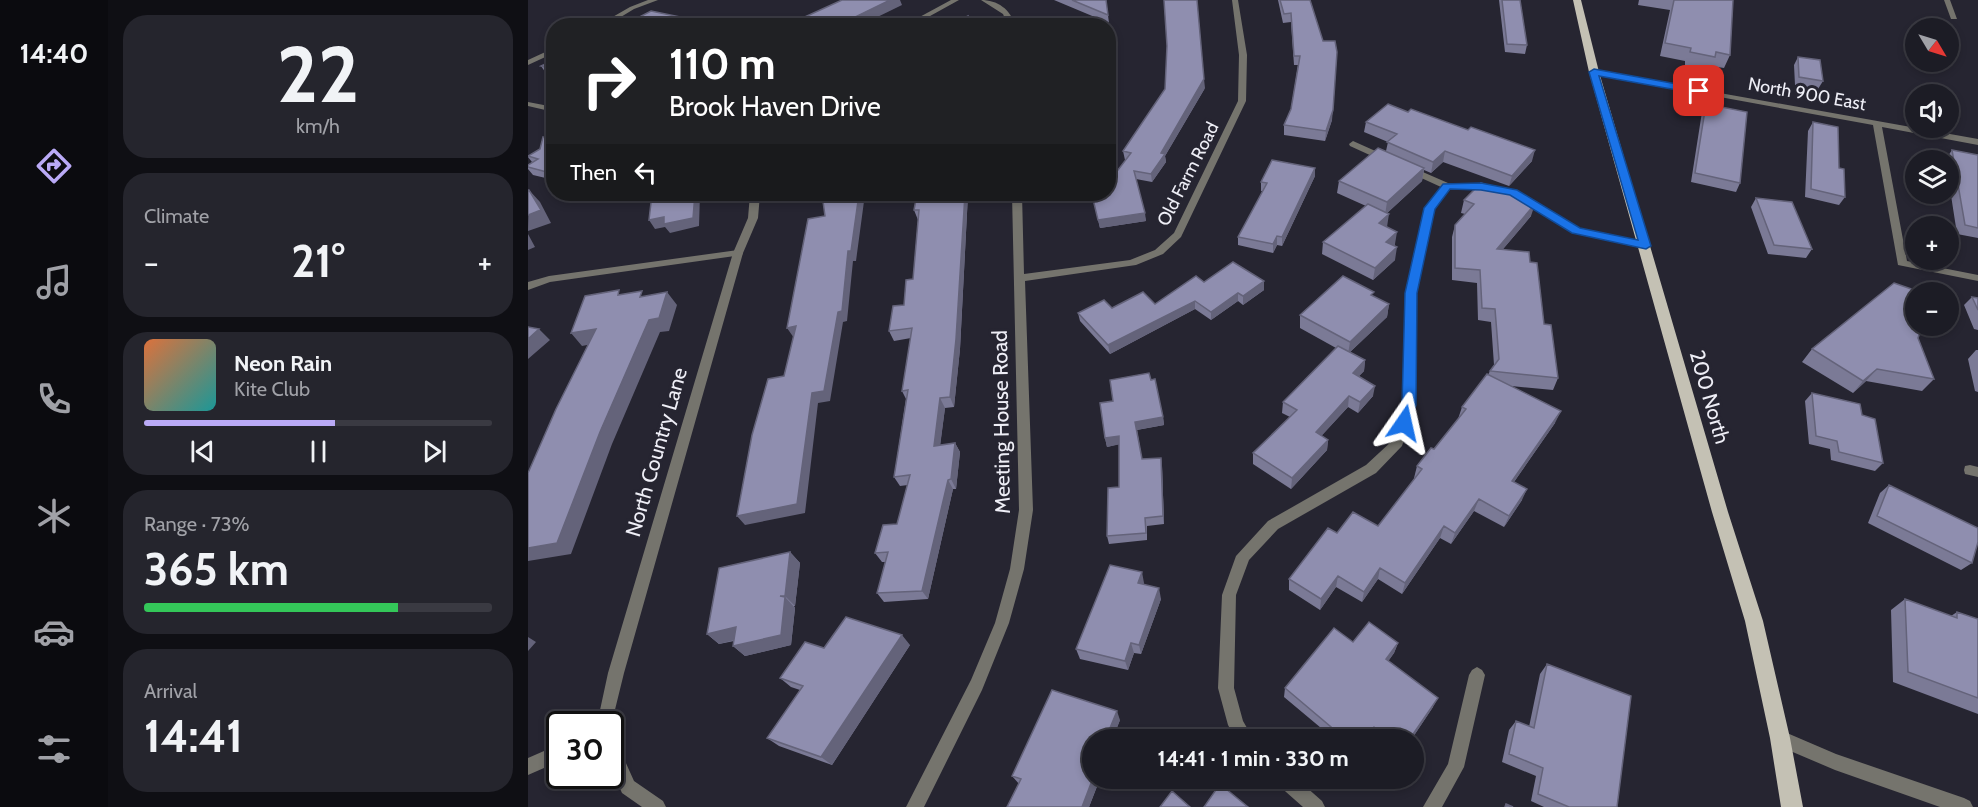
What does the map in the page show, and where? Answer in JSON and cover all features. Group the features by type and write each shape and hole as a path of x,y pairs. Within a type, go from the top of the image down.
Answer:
{"main road":[{"name":"200 North","path":"1577,0 1594,72 1646,246 1720,512 1754,621 1780,738 1792,807"}],"street":[{"path":"614,18 632,8 655,0"},
{"path":"921,18 956,0"},
{"path":"984,0 1000,7 1010,18"},
{"name":"Old Farm Road","path":"1019,278 1132,263 1159,252 1178,235 1242,101 1243,55 1235,0"},
{"path":"1947,0 1954,17"},
{"path":"528,63 546,54"},
{"name":"North 900 East","path":"1594,72 1978,142"},
{"path":"528,104 546,108"},
{"path":"1877,123 1902,263 1978,278"},
{"path":"1353,144 1447,186 1481,186 1514,193 1576,230 1646,246"},
{"path":"1239,729 1226,687 1228,595 1243,556 1273,525 1371,469 1398,442 1409,405 1411,293 1430,208 1447,186"},
{"name":"North Country Lane","path":"608,711 615,673 738,253 753,218 754,201"},
{"name":"Meeting House Road","path":"915,807 977,685 1002,623 1017,569 1026,510 1017,201"},
{"path":"528,286 549,279 738,253"},
{"path":"1432,807 1456,767 1477,675"},
{"path":"1780,738 1834,762 1964,807"},
{"path":"528,767 546,759"},
{"path":"624,778 628,787 657,807"},
{"path":"1295,789 1316,807"}],"building":[{"path":"842,0 890,0 853,18 803,18"},
{"path":"1072,0 1106,0 1108,15"},
{"path":"1164,0 1197,0 1204,79 1161,153 1165,154 1151,174 1134,171 1145,213 1098,220 1093,201 1116,201 1116,173 1131,153 1123,151 1165,89 1167,46"},
{"path":"1280,0 1310,0 1323,41 1335,41 1337,52 1333,110 1326,131 1284,125 1291,109 1300,56 1294,56 1291,13 1284,14"},
{"path":"1502,0 1520,0 1527,45 1507,44"},
{"path":"1674,0 1733,0 1730,55 1716,52 1715,57 1690,52 1691,48 1665,43"},
{"path":"651,11 685,18 637,18"},
{"path":"1798,57 1820,60 1823,81 1799,77"},
{"path":"1388,104 1408,112 1411,109 1468,130 1471,127 1535,150 1512,176 1445,151 1433,162 1387,142 1397,134 1366,122"},
{"path":"1706,104 1747,112 1740,183 1695,173"},
{"path":"1813,122 1838,127 1839,168 1844,169 1845,197 1811,189"},
{"path":"543,137 546,138 546,172 528,167 538,159 528,156 540,149"},
{"path":"1378,148 1424,168 1387,202 1339,181"},
{"path":"1959,151 1978,155 1978,228 1965,225 1959,190"},
{"path":"1272,160 1315,168 1282,237 1277,236 1273,244 1238,237 1267,183 1261,182"},
{"path":"1481,183 1535,204 1497,249 1529,252 1530,262 1537,263 1544,324 1551,325 1558,378 1490,371 1499,359 1495,309 1482,308 1480,270 1455,268 1455,225 1474,204 1464,200"},
{"path":"528,190 541,210 528,215"},
{"path":"1756,198 1792,202 1812,249 1774,245"},
{"path":"651,201 694,201 693,218 664,224 664,217 649,220"},
{"path":"823,201 858,201 851,251 848,251 842,311 838,312 824,391 812,393 797,504 737,516 752,435 768,379 784,376 796,326 787,328 808,219 825,216"},
{"path":"916,201 965,201 950,397 940,398 934,446 955,443 951,479 948,480 922,591 877,593 888,552 875,553 883,525 897,524 910,475 894,477 908,390 902,391 912,328 889,331 893,306 904,305 906,280 913,279 919,210 914,210"},
{"path":"1368,204 1389,214 1379,223 1397,232 1386,242 1397,247 1375,268 1323,242"},
{"path":"1233,262 1264,281 1243,296 1238,293 1211,312 1195,301 1108,345 1078,313 1104,300 1112,308 1143,292 1155,304 1196,276 1204,282"},
{"path":"1343,276 1374,292 1371,295 1389,304 1350,342 1300,315"},
{"path":"1894,283 1905,287 1905,336 1919,336 1934,379 1877,369 1863,381 1812,349"},
{"path":"619,290 618,295 642,291 640,297 667,292 659,318 649,320 600,432 557,543 528,548 528,473 556,409 596,329 571,333 585,296"},
{"path":"1972,297 1978,298 1978,310"},
{"path":"528,327 539,329 528,339"},
{"path":"1338,346 1365,360 1353,373 1375,386 1360,402 1349,396 1316,432 1328,440 1292,478 1253,453 1297,410 1283,402"},
{"path":"1149,373 1151,380 1155,379 1163,417 1135,422 1142,459 1161,458 1163,516 1145,518 1146,533 1107,536 1108,488 1119,487 1119,436 1105,438 1100,403 1113,401 1110,380"},
{"path":"1487,374 1561,411 1512,481 1527,489 1509,516 1479,499 1455,533 1444,526 1405,583 1380,568 1364,592 1338,576 1321,599 1289,579 1328,528 1337,533 1353,512 1378,526 1422,469 1417,466 1431,448 1434,449 1466,409 1462,407"},
{"path":"1812,393 1860,404 1862,415 1875,419 1883,463 1839,452 1837,441 1816,436"},
{"path":"1889,485 1978,528 1978,542 1972,563 1877,516"},
{"path":"790,552 785,596 780,596 785,597 781,635 733,646 736,627 707,634 719,568"},
{"path":"1110,565 1142,572 1138,583 1159,588 1139,645 1131,643 1125,661 1076,649"},
{"path":"1905,599 1957,618 1957,612 1978,619 1978,698 1908,672"},
{"path":"846,617 902,635 821,757 767,738 803,686 780,678 805,642 824,648"},
{"path":"1369,622 1398,643 1386,659 1438,698 1417,729 1376,729 1374,727 1373,729 1330,729 1331,727 1285,688 1334,628 1353,642"},
{"path":"1547,664 1631,696 1617,807 1569,807 1538,794 1543,768 1509,754 1516,721 1534,728"},
{"path":"1052,690 1117,711 1110,729 1082,729 1082,789 1089,789 1082,807 1007,807 1021,779 1012,776"},
{"path":"1217,789 1226,789 1248,807 1204,807"},
{"path":"1172,791 1190,807 1160,807"}],"route":[{"path":"1404,423 1409,405 1411,293 1430,208 1447,186 1481,186 1514,193 1576,230 1646,246 1594,72 1699,91"}]}
